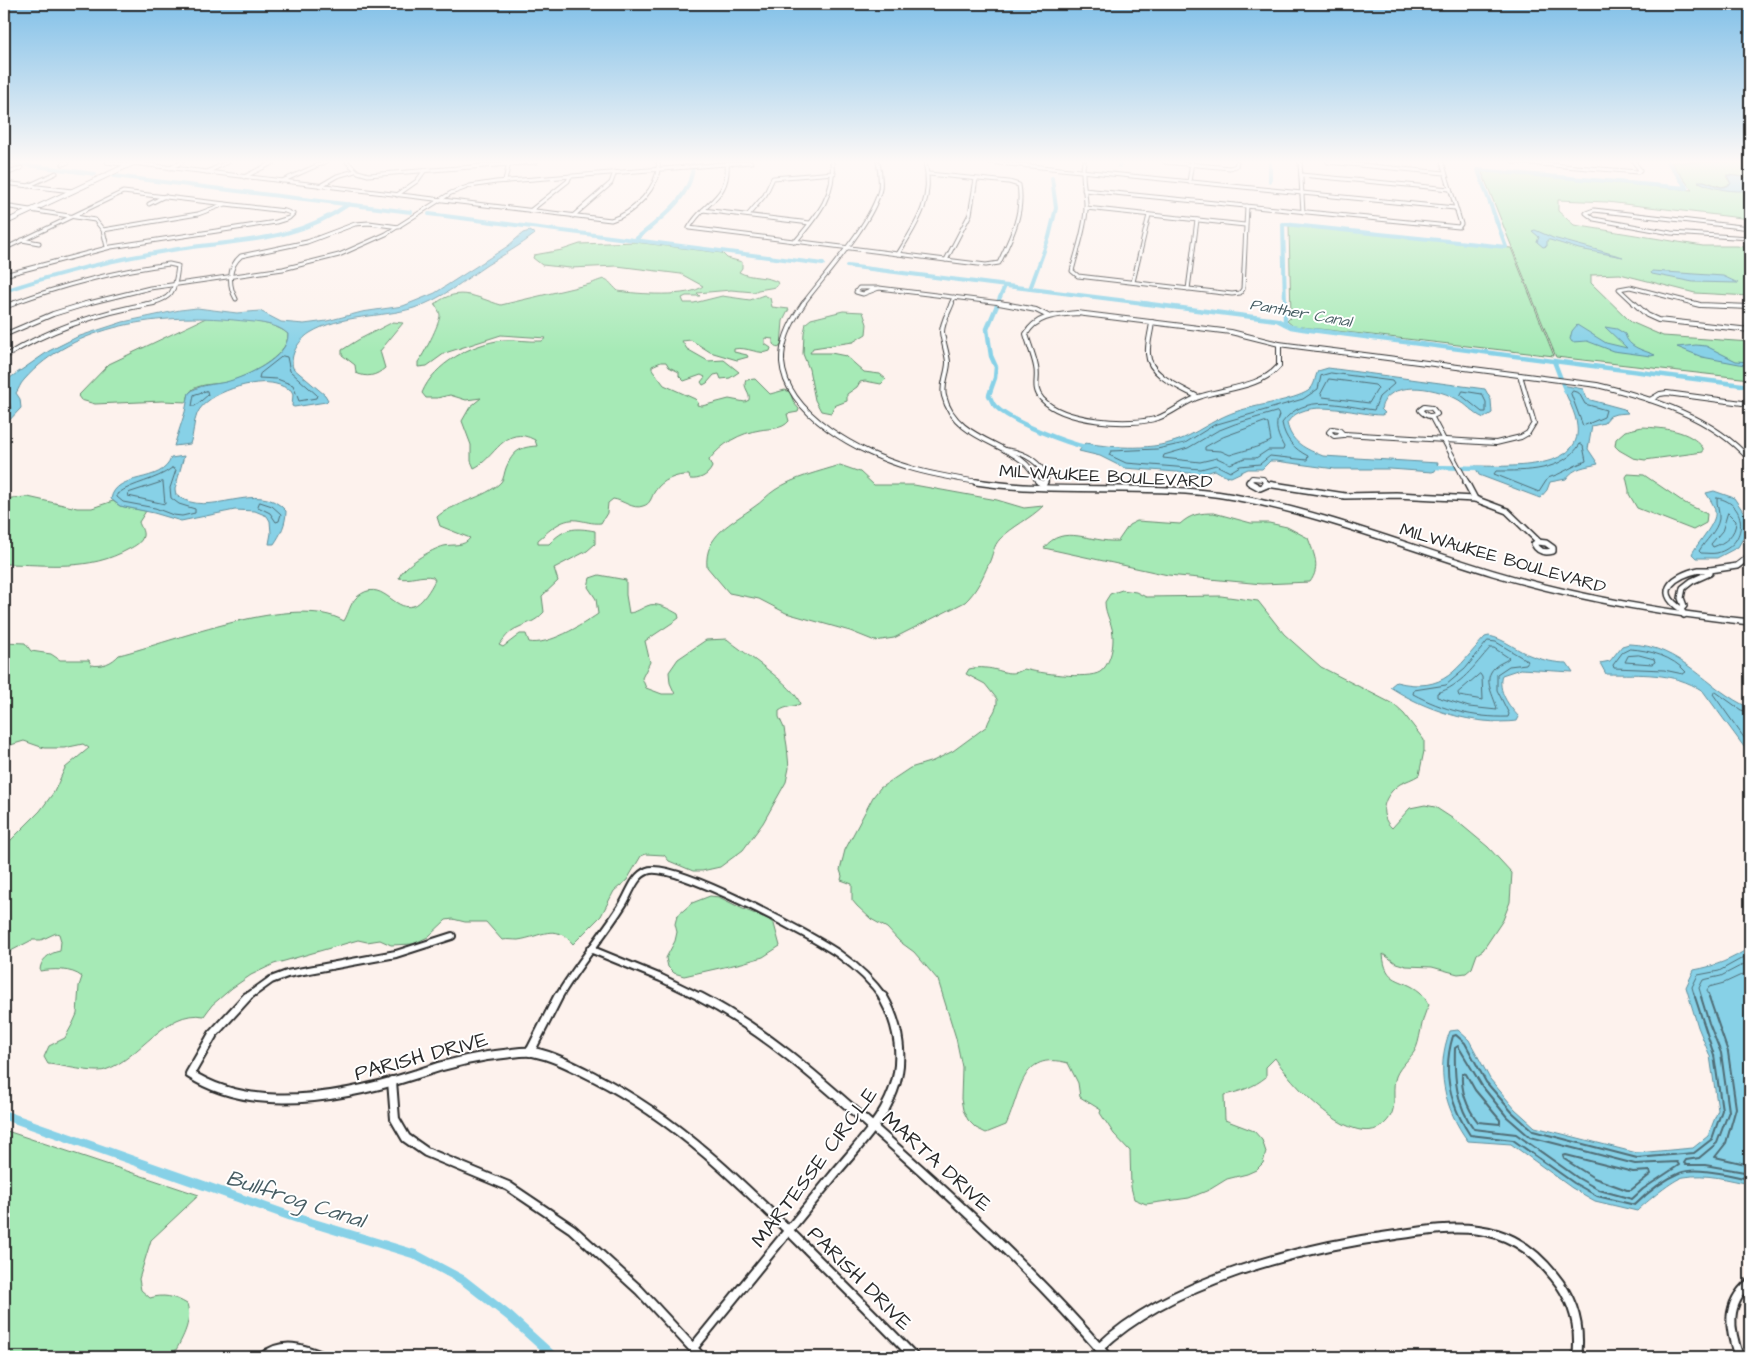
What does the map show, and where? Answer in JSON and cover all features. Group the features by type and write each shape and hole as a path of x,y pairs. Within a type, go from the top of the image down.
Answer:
{"street":[{"path":"4,249 53,226"},
{"path":"99,226 103,230 107,247"},
{"path":"103,230 130,226"},
{"path":"4,275 55,259 107,247 250,226"},
{"path":"236,299 230,288 235,261 246,254 307,242 353,226"},
{"path":"385,226 399,227"},
{"path":"690,226 689,228 795,242 994,265 1000,261 1014,226"},
{"path":"795,242 808,226"},
{"name":"MILWAUKEE BOULEVARD","path":"860,226 788,327 782,344 782,360 785,377 791,390 814,418 839,436 874,455 924,472 991,484 1183,490 1230,496 1286,508 1530,584 1628,607 1750,622"},
{"path":"898,254 914,226"},
{"path":"946,260 965,226"},
{"path":"1084,226 1072,269 1074,274 1232,294 1240,293 1243,289 1245,226"},
{"path":"1133,282 1146,226"},
{"path":"1188,289 1196,226"},
{"path":"1444,226 1460,226"},
{"path":"1630,226 1672,233 1750,238"},
{"path":"1731,226 1750,228"},
{"path":"4,335 42,318 90,302 174,285 283,269 323,260 362,246 399,227"},
{"path":"22,240 40,243"},
{"path":"4,307 72,284 163,264 177,265 171,295 165,299 116,310 73,323 35,339 4,357"},
{"path":"879,288 863,294 856,292 859,288 865,287 879,288 954,297 1029,307 1048,316"},
{"path":"1750,307 1700,305 1630,287 1619,288 1647,315 1658,320 1750,330"},
{"path":"954,297 942,330 948,364 943,383 943,395 947,406 961,424 978,438 1000,450 1021,459 1030,466 1037,481 1043,486 1047,478 1039,463 1030,456 1020,452 1000,450"},
{"path":"1279,344 1279,366 1270,376 1198,397 1164,416 1134,423 1112,423 1088,419 1048,404 1038,395 1035,388 1037,369 1026,334 1031,325 1048,316 1077,313 1238,333 1279,344 1597,385 1650,400 1724,436 1738,446 1750,460"},
{"path":"1152,322 1148,356 1150,363 1156,371 1198,397"},
{"path":"1344,434 1445,441 1505,442 1521,437 1528,433 1534,419 1520,375"},
{"path":"1650,400 1660,394 1667,394 1750,404"},
{"path":"1432,416 1475,499"},
{"path":"1030,466 1039,463"},
{"path":"1267,484 1345,496 1396,495 1475,499 1507,511 1538,541"},
{"path":"1750,489 1750,498"},
{"path":"1684,615 1681,609 1674,606 1667,591 1671,582 1681,574 1696,569 1710,570 1737,566 1750,556"},
{"path":"1681,609 1684,606 1681,592 1691,581 1710,574 1710,570"},
{"path":"1681,574 1691,581"},
{"name":"MARTESSE CIRCLE","path":"530,1052 557,998 622,905 639,876 648,870 658,870 735,898 780,920 826,946 866,976 881,993 893,1018 899,1052 897,1079 886,1107 789,1231 692,1348"},
{"name":"PARISH DRIVE","path":"452,936 409,952 299,972 272,980 247,995 235,1008 197,1059 190,1074 204,1084 236,1093 278,1099 316,1098 341,1095 392,1082 477,1055 530,1052 556,1060 599,1079 650,1110 716,1160 914,1357"},
{"name":"MARTA DRIVE","path":"590,949 671,982 741,1021 792,1058 982,1225 1026,1269 1107,1357"},
{"path":"392,1082 392,1112 396,1125 410,1141 430,1154 495,1180 554,1214 609,1259 701,1357"},
{"path":"1099,1348 1112,1335 1133,1320 1172,1299 1256,1264 1312,1248 1360,1239 1428,1231 1470,1230 1486,1231 1512,1239 1539,1258 1551,1270 1568,1296 1579,1328 1580,1345 1577,1357"},
{"path":"1739,1357 1732,1336 1730,1316 1732,1305 1740,1290 1750,1283"},
{"path":"264,1356 288,1346 298,1347 324,1357"}],"green space":[{"path":"1289,226 1511,248 1554,356 1293,326 1287,321 1291,317"},
{"path":"1503,226 1577,226 1703,246 1750,248 1750,296 1695,293 1620,274 1591,275 1591,283 1631,322 1663,336 1750,342 1750,379 1556,357"},
{"path":"635,242 722,253 727,258 742,262 742,268 739,272 779,283 776,287 754,292 731,290 697,293 700,296 686,296 682,298 684,303 694,303 722,296 750,300 764,295 770,298 772,307 789,309 783,321 781,346 778,348 773,344 773,339 765,338 765,344 771,348 770,351 758,352 739,348 734,349 734,352 747,355 748,357 737,360 710,352 691,340 682,341 687,349 708,361 724,360 739,372 730,378 721,379 719,374 714,375 703,385 701,382 705,377 701,375 684,381 679,376 679,372 669,367 666,362 661,362 652,366 652,369 664,385 695,399 698,402 697,405 702,406 729,399 745,402 749,400 745,383 746,380 755,379 770,394 785,390 790,392 794,403 799,409 798,412 787,414 789,421 783,426 753,431 731,440 709,460 712,467 706,475 693,479 690,479 689,475 670,478 658,487 646,505 636,507 613,499 608,503 607,513 601,523 571,520 551,529 538,540 538,544 549,544 565,532 581,529 595,531 595,544 587,551 554,568 558,581 542,596 544,612 534,620 514,629 499,645 503,647 520,634 526,634 529,642 546,641 565,634 598,614 596,599 588,587 590,578 599,575 626,580 629,613 655,605 678,614 679,618 645,641 650,662 642,678 646,688 662,694 675,694 670,683 669,672 678,659 706,640 727,639 780,679 797,697 800,704 779,711 779,717 784,728 789,768 786,782 763,823 743,850 720,867 693,871 669,861 664,855 646,854 641,856 627,880 614,891 601,916 573,944 566,937 554,932 518,940 502,940 486,922 465,922 453,919 446,920 428,937 413,944 391,945 380,940 367,942 358,940 274,964 251,975 212,1005 204,1016 190,1016 177,1020 153,1036 130,1056 105,1070 86,1070 48,1064 44,1057 49,1046 65,1038 77,1014 79,986 82,977 67,971 40,971 40,967 46,958 52,953 60,951 61,941 59,934 56,933 41,940 32,940 7,953 4,969 4,847 40,811 54,792 65,768 89,748 83,744 64,748 44,748 24,741 4,747 4,642 25,643 31,651 51,654 60,660 89,660 91,665 103,665 119,655 233,622 265,616 295,612 322,614 344,621 355,599 373,590 380,592 399,604 406,606 416,605 426,595 435,580 429,576 407,579 399,578 401,573 411,563 432,551 444,546 465,543 470,538 440,526 437,517 450,508 478,497 494,488 502,481 506,468 514,454 526,447 537,446 535,440 524,436 515,436 501,444 481,464 474,468 471,461 471,445 462,421 470,407 481,398 466,400 450,395 426,398 422,393 435,373 455,357 467,351 491,342 503,340 542,341 546,338 501,335 445,353 427,366 418,367 418,362 431,339 439,319 440,314 435,304 444,298 460,294 501,305 604,279 618,291 637,293 675,294 696,290 703,286 681,274 617,266 570,268 542,265 533,258 534,255 562,250 580,244"},
{"path":"843,311 863,312 867,324 866,334 853,342 813,348 810,353 831,353 846,356 864,372 880,374 886,379 881,384 860,382 857,387 847,394 847,401 834,406 831,413 821,411 815,400 809,369 803,354 804,333 806,323 811,319"},
{"path":"208,317 250,321 281,329 288,334 286,343 281,351 264,366 232,381 197,387 189,394 187,402 162,401 95,404 81,400 78,396 109,364"},
{"path":"393,322 403,323 380,351 385,368 371,375 356,373 355,365 342,355 342,350"},
{"path":"1642,427 1668,429 1684,434 1698,442 1703,448 1703,452 1645,460 1633,458 1615,446 1616,439 1625,431"},
{"path":"840,465 860,472 874,485 914,485 997,500 1024,508 1043,506 1005,534 998,542 982,579 973,594 965,602 894,638 875,641 850,631 786,613 759,599 729,593 707,567 707,556 710,546 721,531 782,485"},
{"path":"1628,474 1644,475 1685,503 1707,514 1706,523 1693,530 1637,508 1629,494 1626,477"},
{"path":"28,497 77,508 92,508 113,501 120,506 146,511 139,522 143,536 138,544 131,548 98,561 68,565 4,564 4,506 11,498"},
{"path":"1214,513 1251,523 1269,523 1287,527 1308,538 1316,566 1310,582 1262,584 1168,575 1044,548 1052,541 1069,535 1118,541 1129,525 1137,521 1180,524 1196,515"},
{"path":"1122,590 1136,592 1146,597 1221,596 1258,601 1284,634 1321,667 1393,704 1404,714 1424,740 1424,751 1419,775 1394,788 1386,799 1384,811 1387,823 1392,828 1410,808 1425,805 1435,807 1458,822 1488,847 1512,873 1510,902 1503,920 1483,950 1477,954 1472,968 1466,973 1458,974 1432,967 1406,966 1396,963 1383,954 1384,964 1391,976 1420,992 1429,1005 1416,1048 1396,1076 1394,1104 1390,1117 1377,1128 1362,1130 1345,1125 1311,1100 1283,1070 1275,1058 1266,1067 1266,1077 1261,1081 1246,1089 1224,1095 1225,1120 1254,1131 1262,1140 1266,1152 1263,1163 1256,1170 1227,1179 1209,1190 1189,1198 1146,1204 1134,1199 1131,1187 1130,1151 1114,1134 1100,1113 1101,1110 1080,1097 1078,1083 1068,1063 1052,1061 1040,1063 1031,1068 1020,1088 1006,1125 986,1133 976,1128 968,1120 963,1110 961,1099 962,1067 956,1038 938,980 914,952 899,941 887,928 871,919 857,906 852,900 852,884 841,880 840,870 845,850 873,797 880,788 910,768 933,761 953,751 987,726 995,710 997,699 985,684 966,674 969,669 984,668 1014,673 1024,669 1074,676 1100,672 1108,662 1113,644 1113,634 1105,602 1110,594"},
{"path":"710,896 719,897 768,919 774,924 780,946 763,957 742,963 684,976 674,973 668,967 666,958 675,941 677,916 692,903"},
{"path":"4,1130 199,1195 151,1240 139,1279 141,1290 150,1298 168,1296 187,1304 187,1324 172,1357 4,1357"}],"water":[{"path":"1535,230 1553,238 1623,257 1579,249 1550,240 1547,240 1547,246 1543,247 1537,242 1539,237 1532,231"},
{"path":"530,231 535,234 434,300 401,311 335,322 306,336 296,348 292,358 293,368 325,395 328,400 326,402 294,407 292,406 293,394 291,390 278,384 256,383 232,388 210,399 202,406 196,417 190,444 174,446 189,393 202,386 226,382 254,371 281,351 286,343 288,334 277,327 255,322 207,318 178,318 121,326 94,334 68,346 44,361 23,382 16,393 20,399 21,408 4,426 4,418 11,409 4,382 49,351 77,337 123,322 197,308 237,313 260,311 281,322 304,324 403,306 435,293 508,246 523,233"},
{"path":"1652,271 1723,276 1738,283 1693,282 1652,274"},
{"path":"1577,325 1606,343 1627,348 1605,327 1617,329 1625,334 1633,345 1655,355 1613,351 1587,341 1572,342 1570,339 1572,331"},
{"path":"1706,346 1736,361 1750,362 1750,366 1702,357 1677,347"},
{"path":"1328,368 1485,389 1491,400 1492,413 1484,418 1459,400 1446,394 1412,388 1392,393 1385,399 1381,409 1385,413 1382,415 1318,408 1306,410 1295,415 1287,423 1292,436 1300,444 1323,456 1438,463 1435,471 1432,472 1390,469 1335,469 1270,461 1262,469 1248,469 1231,477 1215,470 1203,474 1124,468 1100,456 1079,451 1085,443 1148,447 1184,438 1231,414 1302,394 1312,386 1318,371"},
{"path":"1562,385 1583,389 1587,399 1624,409 1628,413 1610,416 1604,423 1592,426 1588,449 1598,464 1576,470 1566,479 1550,482 1547,490 1540,498 1479,475 1475,466 1539,463 1555,459 1568,452 1575,441 1577,426"},
{"path":"184,456 175,489 176,495 189,502 203,504 247,498 261,498 274,502 286,511 283,528 274,544 269,544 271,533 270,521 267,516 255,511 235,510 181,521 120,506 111,499 115,490 121,485 159,472 171,458"},
{"path":"1714,491 1734,498 1747,517 1748,530 1738,547 1717,558 1696,558 1692,554 1715,517 1714,507 1706,493"},
{"path":"1489,636 1527,654 1554,662 1567,663 1573,672 1520,669 1502,675 1501,687 1508,703 1519,717 1517,721 1501,722 1467,719 1419,703 1390,687 1396,682 1413,685 1427,684 1448,676 1485,637"},
{"path":"1629,644 1648,646 1664,652 1693,669 1734,700 1750,708 1750,755 1703,691 1680,680 1668,677 1606,674 1600,663 1610,661 1622,646"},
{"path":"1750,947 1750,1184 1709,1176 1684,1177 1667,1186 1637,1211 1595,1201 1572,1188 1511,1144 1468,1141 1460,1129 1448,1102 1443,1074 1445,1045 1450,1031 1458,1030 1469,1040 1490,1079 1515,1109 1535,1127 1637,1153 1693,1148 1708,1136 1718,1110 1710,1056 1698,1027 1686,987 1694,970 1723,962 1737,956"}],"waterway":[{"name":"Bullfrog Canal","path":"4,291 90,266 178,249 245,241 287,233 309,226"},
{"name":"Panther Canal","path":"520,226 823,264"},
{"path":"635,240 652,226"},
{"path":"1030,289 1052,226"},
{"path":"1283,226 1285,304"},
{"path":"1298,226 1506,247 1498,226"},
{"name":"Panther Canal","path":"847,266 1030,289"},
{"path":"997,304 1005,286"},
{"name":"Panther Canal","path":"1030,289 1151,304"},
{"path":"998,303 987,329 991,356 996,367 995,378 989,395 993,404 1013,419 1026,425 1053,437 1089,448"},
{"name":"Panther Canal","path":"1141,303 1277,320 1285,324"},
{"path":"1285,304 1285,324"},
{"name":"Panther Canal","path":"1285,324 1303,329 1554,361"},
{"name":"Panther Canal","path":"1554,361 1750,386"},
{"path":"1554,361 1566,392"},
{"path":"1428,467 1483,468"},
{"name":"Bullfrog Canal","path":"4,1115 296,1218 414,1254 463,1280 509,1316 554,1357"}]}
